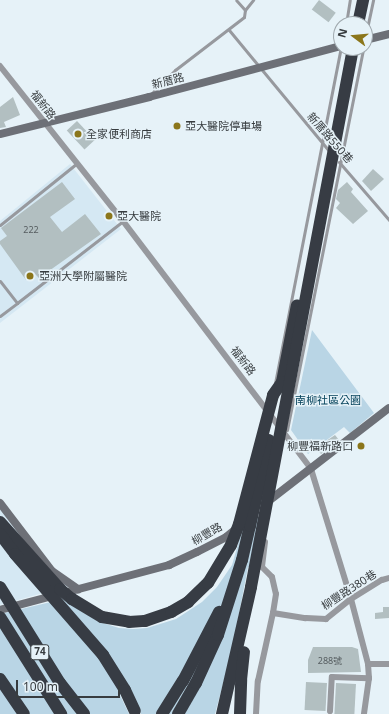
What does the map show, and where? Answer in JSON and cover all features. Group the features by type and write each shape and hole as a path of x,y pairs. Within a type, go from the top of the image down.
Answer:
{"highway":[{"path":"353,16 356,0"},
{"path":"360,16 363,0"},
{"path":"178,714 208,660 218,636 250,526 282,382 345,56"},
{"path":"223,712 251,587 351,56"},
{"path":"0,522 60,589 72,599 102,617 129,622 145,621 171,612 188,602 208,583 231,545 239,524 273,395 282,382"},
{"path":"0,534 15,554 103,655 136,712"},
{"path":"162,714 183,681 234,585"},
{"name":"74","path":"0,587 60,683 84,714"},
{"path":"240,714 241,680 251,587"},
{"name":"74","path":"0,617 61,714"},
{"path":"0,680 24,714"}],"street":[{"path":"373,38 389,34"},
{"name":"新厝路","path":"0,134 333,49"},
{"name":"福新路","path":"0,66 76,164 123,221 286,434 311,469 351,599 368,664 369,678 364,714"},
{"name":"柳豐路","path":"0,610 169,565 226,536 272,498 389,408"},
{"path":"256,714 258,681 276,594 272,577 262,567 272,498"},
{"path":"0,503 52,571 78,590"},
{"name":"柳豐路380巷","path":"273,613 326,619 351,599 382,580 389,578"},
{"path":"368,664 389,664"},
{"path":"330,711 332,677 369,678"}],"lane":[{"path":"236,0 245,10"},
{"path":"149,97 175,70 244,17 245,10 253,0"},
{"path":"347,16 350,0"},
{"path":"370,16 373,0"},
{"name":"新厝路550巷","path":"229,30 321,142 389,220"},
{"path":"240,525 269,412 339,56"},
{"path":"284,441 361,56"},
{"path":"0,225 76,164"},
{"path":"0,316 123,221"},
{"path":"0,282 17,303"},
{"path":"272,498 278,470"}],"shaded area":[{"name":"亞洲大學附屬醫院","path":"70,164 121,229 0,323 0,221"},
{"path":"0,505 68,586 0,605"}],"green space":[{"name":"南柳社區公園","path":"312,330 374,413 350,433 344,427 308,454 291,430"},
{"path":"268,511 259,568 248,567 232,650 215,714 141,714 130,689 120,695 129,714 0,714 0,614 51,602 63,597 103,623 119,628 147,628 176,619 202,602 217,587 232,565 243,527"}],"building":[{"path":"319,0 336,13 329,22 312,10"},
{"path":"13,97 20,115 4,122 6,127 0,128 0,107"},
{"path":"77,121 95,140 84,150 67,131"},
{"path":"373,169 384,179 371,191 362,181"},
{"name":"亞洲大學附屬醫院","path":"62,182 75,199 50,217 62,232 85,214 101,234 39,278 35,274 26,280 0,244 0,241 7,236 1,228"},
{"path":"347,182 353,189 351,192 368,211 353,224 336,208 340,203 336,199 338,190"},
{"path":"335,435 339,440 321,454 316,448"},
{"path":"383,607 389,607 389,618 375,619 375,613 383,612"},
{"path":"313,647 352,647 358,649 361,672 308,673 308,660"},
{"path":"306,682 327,683 326,711 305,710"},
{"path":"336,683 356,684 354,714 334,714"}],"place":[{"name":"亞大醫院停車場","path":"177,126"},
{"name":"全家便利商店","path":"78,134"},
{"name":"亞大醫院","path":"109,216"},
{"name":"亞洲大學附屬醫院","path":"30,276"},
{"name":"柳豐福新路口","path":"361,446"}]}
